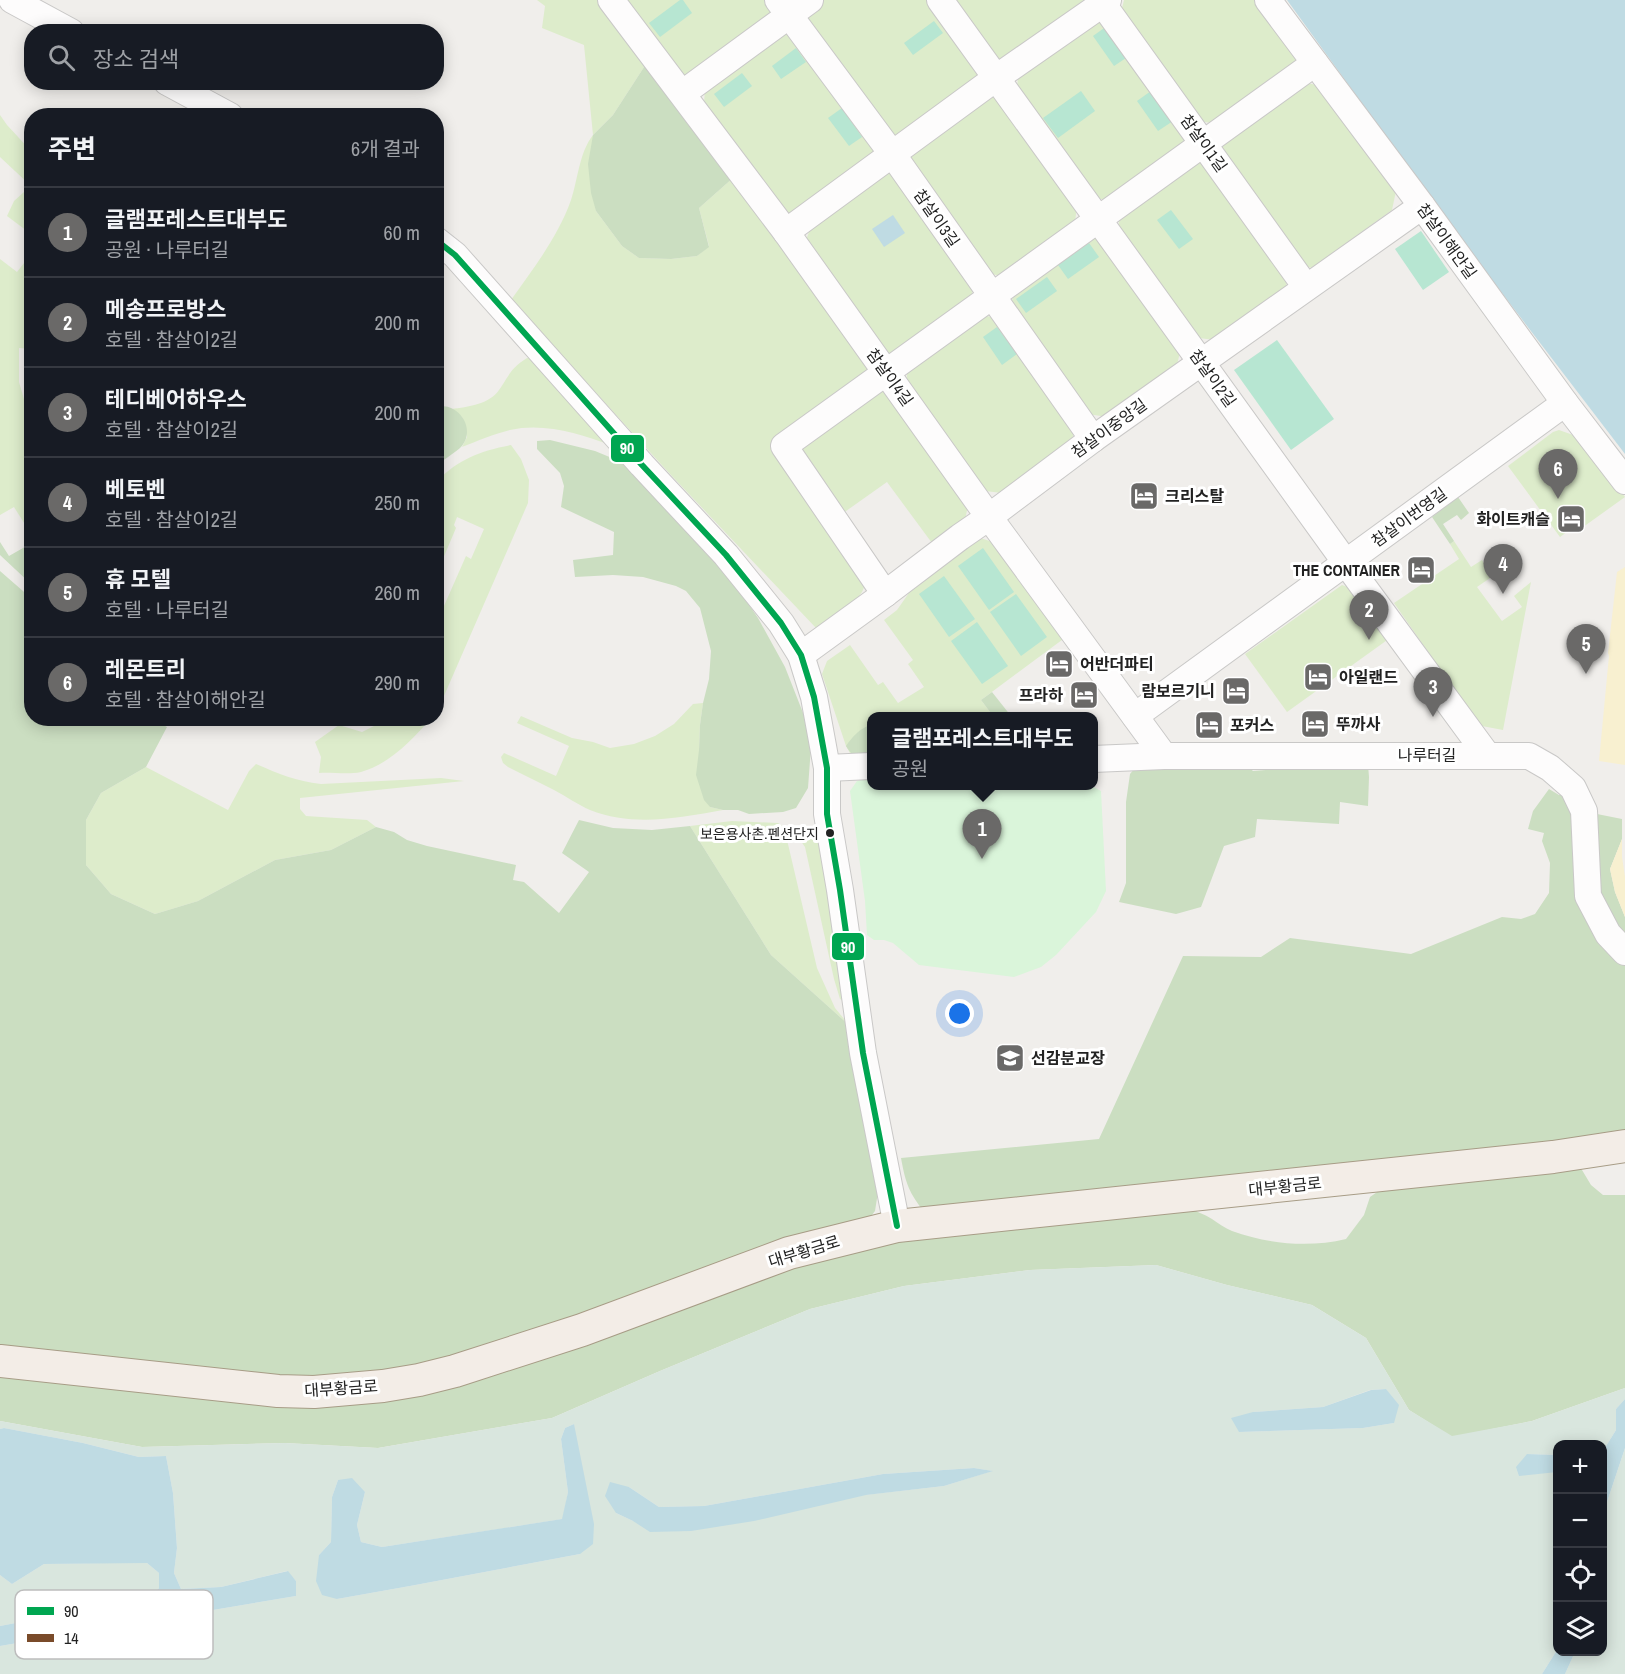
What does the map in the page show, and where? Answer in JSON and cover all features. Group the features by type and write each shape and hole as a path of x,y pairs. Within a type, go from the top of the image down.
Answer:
{"main road":[{"name":"대부황금로","path":"0,1361 278,1391 314,1392 383,1386 419,1380 507,1355 582,1330 789,1253 897,1226 1541,1158 1625,1146"}],"street":[{"path":"12,0 56,24"},
{"name":"참살이4길","path":"611,0 786,232 989,517 1164,756"},
{"path":"683,93 783,8 810,0"},
{"name":"참살이2길","path":"940,0 1487,755"},
{"name":"참살이해안길","path":"1268,0 1625,481"},
{"path":"786,232 1103,1"},
{"name":"참살이1길","path":"1103,1 1306,287"},
{"name":"참살이3길","path":"783,8 893,155 1093,439"},
{"path":"885,594 784,446 1315,63"},
{"path":"182,90 215,108"},
{"name":"참살이중앙길","path":"801,654 1093,439 1422,206"},
{"path":"444,246 455,255 642,465 726,555 781,623 801,654 814,697 827,768 827,814 863,1053 897,1226"},
{"name":"참살이번영길","path":"1135,716 1565,403"},
{"name":"나루터길","path":"1098,759 1164,756 1529,756 1550,768 1573,788 1584,811 1588,896 1608,934 1625,952"},
{"path":"827,768 867,766"}],"green space":[{"path":"537,0 598,0 646,64 613,115 593,135 584,45 542,28 545,6"},
{"path":"620,0 767,0 771,6 768,22 690,77 676,74"},
{"path":"683,0 692,13 660,37 649,23"},
{"path":"823,0 931,0 979,67 975,83 904,136 888,134 806,29 808,10"},
{"path":"951,0 1083,0 1082,6 1007,60 992,59"},
{"path":"1124,0 1257,0 1297,56 1291,72 1218,124 1198,121 1121,12"},
{"path":"1093,20 1108,23 1185,131 1183,147 1111,200 1092,198 1017,88 1018,77"},
{"path":"934,21 943,33 913,55 904,43"},
{"path":"1107,26 1129,56 1114,66 1093,36"},
{"path":"782,31 796,35 876,142 873,158 796,214 782,212 704,104 705,87"},
{"path":"796,48 806,62 781,79 772,66"},
{"path":"646,64 734,177 699,208 709,247 697,256 671,259 639,258 622,246 596,211 591,193 588,164 593,135 613,115"},
{"path":"742,73 752,86 724,107 714,94"},
{"path":"1301,82 1317,85 1396,191 1392,210 1312,268 1298,264 1221,154 1224,137"},
{"path":"1081,91 1095,111 1058,138 1043,118"},
{"path":"1151,91 1173,121 1158,131 1137,101"},
{"path":"986,96 1001,99 1077,206 1075,222 1003,276 984,273 909,163 915,148"},
{"path":"842,108 862,137 849,146 828,118"},
{"path":"0,115 24,143 24,179 0,157"},
{"path":"593,135 596,211 622,246 639,258 671,259 697,256 709,246 699,208 734,177 866,360 865,375 771,443 866,583 856,600 816,628 670,474 511,300 544,252 566,214 579,166"},
{"path":"1194,161 1210,164 1288,272 1286,288 1215,340 1199,338 1118,231 1120,213"},
{"path":"881,172 897,175 974,283 971,299 896,354 883,353 806,240 812,224"},
{"path":"24,192 24,229 7,216 14,201"},
{"path":"1171,210 1193,239 1179,249 1157,220"},
{"path":"1421,231 1449,272 1423,290 1395,249"},
{"path":"1088,237 1103,241 1181,348 1177,365 1107,417 1088,414 1011,307 1014,290"},
{"path":"1089,243 1099,257 1068,279 1058,265"},
{"path":"0,259 17,272 24,263 24,348 19,348 19,382 24,399 24,523 14,507 0,515"},
{"path":"1047,277 1057,291 1026,313 1016,299"},
{"path":"982,315 996,318 1075,426 1072,441 1002,493 985,491 906,383 908,367"},
{"path":"997,327 1017,354 1002,365 983,337"},
{"path":"1277,340 1334,419 1291,450 1234,370"},
{"path":"527,358 534,358 611,445 562,430 536,427 510,430 462,447 467,437 462,417 452,409 490,399 514,369"},
{"path":"874,390 892,394 969,501 965,520 932,543 887,482 839,516 799,461 801,443"},
{"path":"444,406 457,411 464,421 467,432 460,448 445,459"},
{"path":"1559,430 1580,440 1625,497 1579,530 1575,526 1560,537 1508,466 1553,432"},
{"path":"550,440 595,451 624,463 717,558 758,618 785,667 807,723 811,747 808,788 796,808 783,812 749,814 738,810 710,807 704,800 696,775 700,725 709,679 711,651 700,608 686,591 643,577 613,575 575,577 573,560 613,555 614,532 561,507 564,486 560,473 537,449 537,441"},
{"path":"511,445 521,459 529,480 528,503 444,696 444,606 466,556 471,559 484,529 457,517 454,525 456,528 444,556 444,474 471,457"},
{"path":"1458,497 1469,513 1461,520 1457,515 1443,524 1454,541 1450,544 1432,517"},
{"path":"977,537 996,543 1066,637 981,700 990,712 867,712 867,755 850,753 822,674 827,661 850,645 878,685 883,682 898,703 924,687 908,664 913,660 884,620 897,610 918,580"},
{"path":"1454,541 1471,567 1482,560 1493,576 1477,587 1502,621 1522,607 1514,596 1531,582 1503,730 1482,726 1476,721 1394,603 1459,559 1450,544"},
{"path":"0,542 9,556 24,547 24,577 0,555"},
{"path":"983,548 1014,592 989,610 958,566"},
{"path":"0,571 24,592 24,726 167,727 146,767 101,793 86,820 86,865 111,894 155,914 198,901 275,860 331,850 376,827 427,846 516,865 513,880 524,882 559,913 589,872 562,853 579,820 613,828 652,830 690,826 771,955 850,1026 878,1192 875,1211 865,1224 464,1361 285,1384 0,1353"},
{"path":"944,576 975,619 949,637 919,594"},
{"path":"1342,585 1355,590 1390,638 1287,712 1245,654"},
{"path":"1016,594 1047,637 1021,656 990,612"},
{"path":"977,622 1008,666 982,684 951,641"},
{"path":"992,692 1008,712 990,712 981,700"},
{"path":"703,703 699,750 710,807 723,810 690,816 639,820 606,815 586,808 508,767 503,763 501,757 504,753 556,776 569,746 517,723 521,716 572,738 610,748 634,744 655,736 674,724 693,704"},
{"path":"338,726 362,732 374,726 424,726 391,757 372,768 356,773 319,773 321,757 315,742"},
{"path":"867,726 867,756 859,756 846,746"},
{"path":"1241,760 1253,771 1368,765 1368,806 1340,802 1339,824 1257,819 1255,837 1224,846 1201,907 1176,914 1119,902 1126,883 1126,802 1130,774 1140,762"},
{"path":"256,764 288,777 321,784 441,778 464,781 300,798 300,809 306,816 367,820 376,827 331,850 275,860 198,901 155,914 111,894 86,865 86,820 101,793 146,767 228,810 249,771"},
{"path":"867,778 867,790 1098,789 1101,791 1106,891 1096,912 1056,955 1041,967 1014,977 919,965 893,943 874,940 867,935 865,901 850,791 857,781"},
{"path":"1549,789 1559,795 1567,795 1575,804 1579,847 1625,962 1625,1135 922,1209 913,1197 901,1158 1099,1139 1183,956 1261,957 1290,938 1411,954 1502,917 1521,919 1535,914 1549,893 1550,863 1542,841 1544,833 1528,829 1533,811"},
{"path":"1597,814 1622,819 1622,839 1610,869 1615,892 1625,917 1625,941 1600,901"},
{"path":"732,821 778,823 784,827 817,968 835,1008 850,1026 771,955 690,826"},
{"path":"803,825 812,827 818,834 844,1001 840,999 834,979 805,847 796,834 796,829"},
{"path":"1579,1165 1591,1185 1603,1195 1625,1195 1625,1388 1532,1421 1452,1437 1409,1410 1366,1338 1312,1305 1156,1265 1030,1270 904,1286 810,1309 552,1418 378,1448 285,1443 142,1447 0,1421 0,1369 344,1400 826,1250 1187,1207 1232,1231 1260,1239 1303,1244 1332,1242 1346,1239 1364,1215 1370,1197 1380,1190"}],"shaded area":[{"path":"1156,1265 1312,1305 1366,1338 1409,1410 1452,1436 1532,1421 1625,1388 1625,1399 1616,1409 1616,1430 1607,1445 1607,1440 1553,1440 1553,1455 1527,1454 1553,1472 1553,1656 1542,1674 0,1674 0,1646 15,1643 15,1659 213,1659 213,1610 296,1596 296,1581 287,1571 221,1587 181,1589 174,1573 177,1548 173,1493 166,1456 139,1457 83,1443 0,1429 0,1421 142,1447 285,1443 378,1448 552,1418 810,1309 904,1286 1030,1270","holes":["1386,1389 1394,1423 1363,1428 1239,1432 1253,1412 1323,1407 1370,1390","574,1424 580,1554 337,1599 319,1555 331,1542 332,1497 338,1480 365,1492 357,1525 361,1542 382,1547 563,1519 568,1492 561,1439 565,1428","974,1468 992,1471 944,1486 633,1521 616,1513 629,1487 659,1507 704,1506 883,1474"]},
{"path":"1625,1448 1625,1674 1565,1674 1573,1656 1607,1656 1607,1502"},
{"path":"147,1563 159,1573 159,1588 157,1590 15,1590 15,1623 0,1626 0,1575 12,1584 44,1564"}],"sand":[{"path":"1625,567 1625,765 1599,761 1617,572"},
{"path":"1622,839 1625,917 1615,892 1610,869"}],"water":[{"path":"1287,0 1625,0 1625,454 1453,229"},
{"path":"893,215 905,233 884,247 872,229"},
{"path":"1386,1389 1399,1405 1394,1423 1363,1428 1239,1432 1231,1418 1253,1412 1323,1407 1371,1390"},
{"path":"1625,1399 1625,1448 1607,1502 1607,1445 1616,1430 1616,1409"},
{"path":"574,1424 594,1524 593,1544 580,1554 337,1599 322,1595 316,1581 319,1555 331,1542 332,1497 338,1480 352,1478 365,1492 357,1525 361,1542 382,1547 562,1519 568,1492 561,1439 565,1428"},
{"path":"0,1429 83,1443 139,1457 166,1456 173,1493 177,1548 174,1573 181,1589 221,1587 288,1571 296,1581 296,1596 213,1610 213,1590 157,1590 159,1573 147,1563 44,1564 12,1584 0,1575"},
{"path":"1527,1454 1553,1455 1553,1472 1519,1476 1516,1467"},
{"path":"974,1468 993,1471 944,1486 866,1495 754,1521 691,1531 650,1532 616,1513 605,1496 610,1482 629,1487 659,1507 704,1506 883,1474"},
{"path":"15,1623 15,1643 0,1646 0,1626"},
{"path":"1553,1656 1573,1656 1565,1674 1542,1674"}],"transit line":[{"name":"90","path":"444,246 455,255 642,465 726,555 781,623 801,655 814,697 827,768 827,814 863,1053 897,1226"}],"place":[{"name":"크리스탈","path":"1144,496"},
{"name":"레몬트리","path":"1558,499"},
{"name":"화이트캐슬","path":"1571,519"},
{"name":"THE CONTAINER","path":"1421,570"},
{"name":"베토벤","path":"1503,594"},
{"name":"메송프로방스","path":"1369,640"},
{"name":"어반더파티","path":"1059,664"},
{"name":"휴 모텔","path":"1586,674"},
{"name":"아일랜드","path":"1318,677"},
{"name":"람보르기니","path":"1236,691"},
{"name":"프라하","path":"1084,695"},
{"name":"테디베어하우스","path":"1433,717"},
{"name":"뚜까사","path":"1315,724"},
{"name":"포커스","path":"1209,725"},
{"name":"보은용사촌.펜션단지","path":"830,833"},
{"name":"글램포레스트대부도","path":"982,859"},
{"name":"선감분교장","path":"1010,1058"}]}
